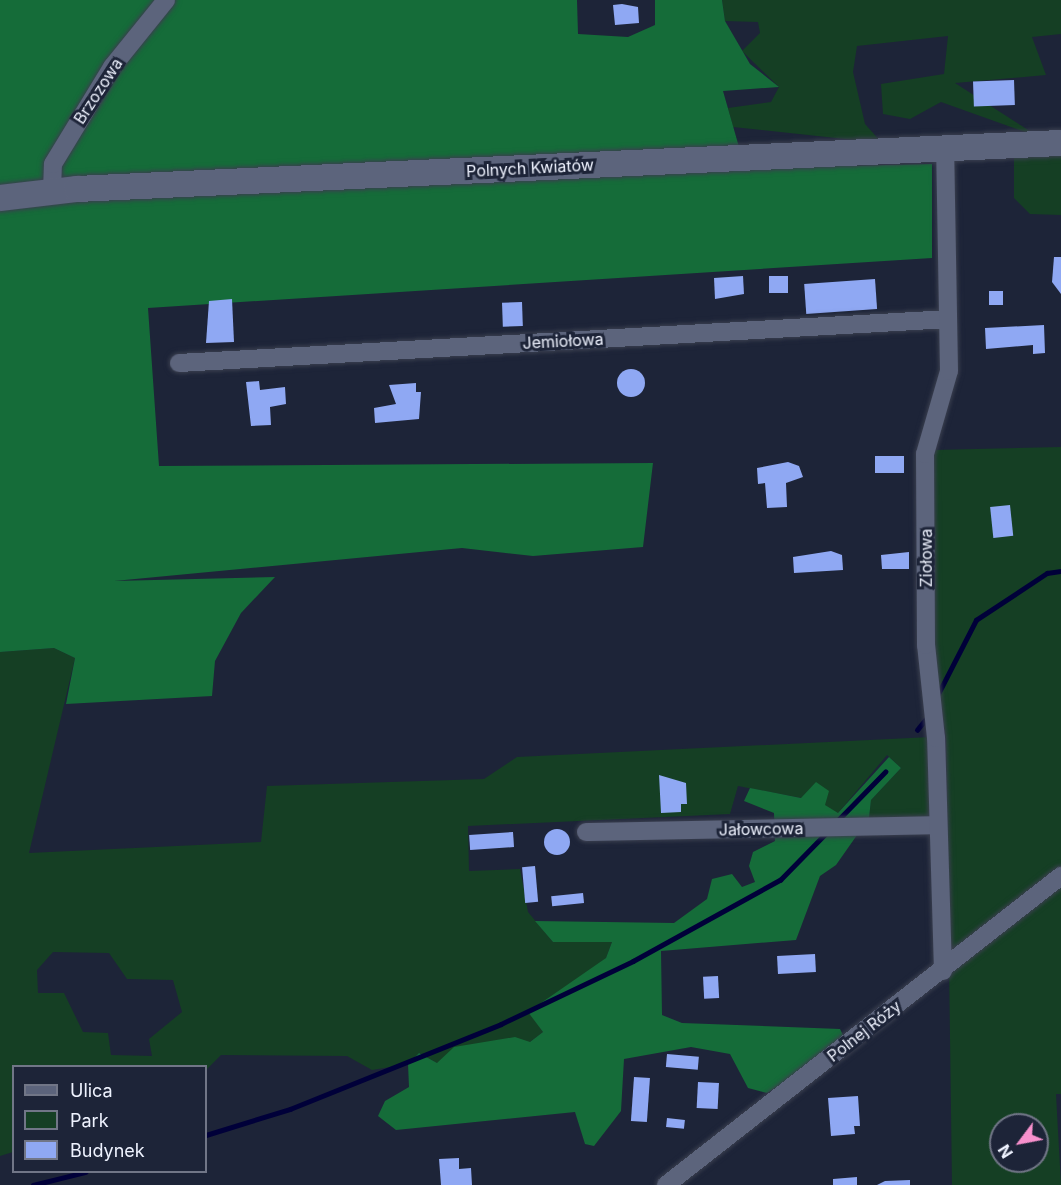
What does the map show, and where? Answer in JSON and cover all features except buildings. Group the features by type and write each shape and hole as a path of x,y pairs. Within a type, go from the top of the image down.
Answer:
{"street":[{"name":"Brzozowa","path":"51,191 52,164 112,67 166,0"},
{"name":"Polnych Kwiatów","path":"0,198 51,191 1061,143"},
{"name":"Ziołowa","path":"943,971 936,825 936,738 926,645 926,454 949,371 945,148"},
{"name":"Jemiołowa","path":"179,363 948,319"},
{"name":"Jałowcowa","path":"586,832 936,825"},
{"name":"Polnej Róży","path":"666,1185 943,971 1061,876"}],"green space":[{"path":"0,0 577,0 578,34 628,37 655,25 655,0 722,0 725,21 750,64 779,87 723,91 745,168 932,164 932,258 148,308 159,466 653,463 643,547 533,556 462,548 114,581 275,577 241,613 215,661 212,696 66,704 75,658 54,648 0,652"},
{"path":"722,0 1061,0 1061,34 1032,37 1046,75 955,83 1039,137 941,102 910,119 883,114 881,84 944,74 948,36 857,46 853,72 865,124 882,143 733,127 728,108 771,102 779,87 742,51 760,33 758,22 725,21"},
{"path":"1061,155 1061,215 1030,214 1014,198 1014,157"},
{"path":"1061,447 1061,1094 1056,1094 1061,1185 952,1185 946,739 933,649 934,450"},
{"path":"54,648 75,658 29,853 261,842 267,786 484,779 517,757 931,737 929,818 869,818 871,800 901,768 887,755 838,813 802,798 738,786 730,814 468,826 469,871 520,869 528,912 553,942 612,942 606,958 581,980 529,1012 543,1032 530,1042 437,1063 419,1053 408,1064 372,1070 347,1056 221,1055 207,1069 207,1065 12,1065 12,1152 0,1156 0,652","holes":["53,952 109,953 127,979 173,980 182,1012 149,1039 152,1056 111,1055 108,1033 83,1032 64,993 38,993 37,970"]},
{"path":"889,757 901,768 871,800 869,818 836,865 820,876 796,940 661,951 662,1015 682,1023 840,1029 845,1039 793,1077 767,1093 748,1088 730,1054 691,1047 624,1059 621,1111 594,1146 585,1144 575,1112 396,1130 378,1116 385,1101 409,1087 408,1064 419,1053 437,1063 454,1047 515,1037 530,1042 543,1032 528,1012 606,958 612,942 553,942 535,921 674,923 707,899 712,879 732,874 742,887 755,882 749,866 753,852 775,841 774,813 744,801 750,788 801,798 816,782 829,791 825,805 838,813"}],"waterway":[{"path":"938,694 976,620 1047,573 1061,571"},
{"path":"917,730 925,720"},
{"path":"837,821 885,772"},
{"path":"207,1135 290,1109 501,1024 633,961 780,880 826,833"},
{"path":"33,1185 81,1173"}]}
